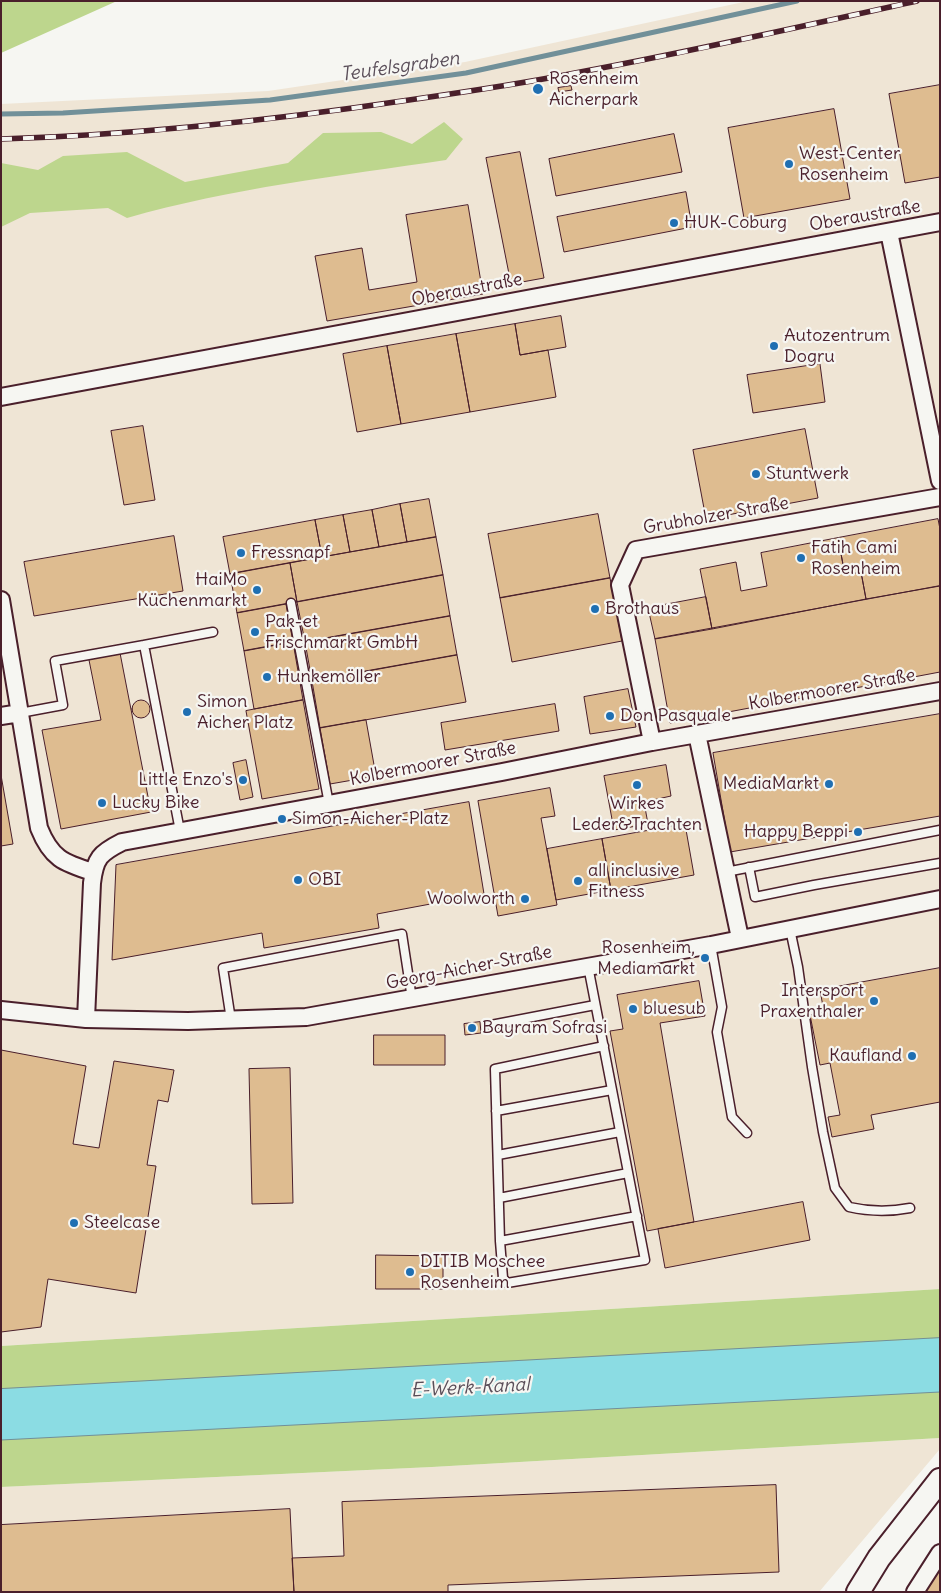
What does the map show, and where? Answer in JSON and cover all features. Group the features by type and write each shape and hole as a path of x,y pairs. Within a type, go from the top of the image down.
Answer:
{"main road":[{"path":"858,1592 880,1558 940,1480"}],"street":[{"name":"Oberaustraße","path":"1,398 940,222"},
{"path":"889,232 940,481"},
{"name":"Grubholzer Straße","path":"652,742 620,585 636,550 940,497"},
{"path":"1,600 39,828 46,845 59,858 74,866 93,872"},
{"name":"Kolbermoorer Straße","path":"86,1019 93,872 98,859 105,850 122,842 652,742 940,691"},
{"path":"1,716 20,713"},
{"path":"697,734 740,938"},
{"name":"Georg-Aicher-Straße","path":"1,1010 86,1019 188,1021 306,1018 711,945 940,899"},
{"path":"914,1592 940,1553"}],"lane":[{"path":"291,603 329,804"},
{"path":"20,713 63,705 55,661 213,632"},
{"path":"144,645 180,831"},
{"path":"726,872 748,866 940,830"},
{"path":"748,866 755,897 940,863"},
{"path":"790,928 798,967 813,1077 835,1188 849,1207 866,1211 888,1212 910,1208"},
{"path":"230,1020 223,968 402,934 412,999"},
{"path":"711,945 722,1007 717,1032 732,1117 747,1133"},
{"path":"588,966 595,1005 604,1046 645,1260 507,1283 503,1278 500,1241 495,1069 604,1046"},
{"path":"491,1025 595,1005"},
{"path":"496,1111 612,1090"},
{"path":"498,1155 620,1132"},
{"path":"500,1198 628,1173"},
{"path":"500,1241 637,1216"}],"shaded area":[{"path":"748,1 940,1 940,1289 1,1346 1,104 268,91 465,62"},
{"path":"940,1438 940,1449 819,1592 1,1592 1,1487 432,1467"}],"green space":[{"path":"1,1 117,1 1,53"},
{"path":"444,122 463,139 446,160 326,177 246,191 127,218 108,208 30,213 1,227 1,163 38,170 63,156 127,152 185,182 288,163 323,133 381,132 412,144"},
{"path":"940,1289 940,1438 432,1467 1,1487 1,1346"}],"water":[{"name":"E-Werk-Kanal","path":"940,1338 940,1392 1,1440 1,1389"}],"building":[{"path":"940,85 940,177 905,183 889,94"},
{"path":"571,86 572,90 559,92 558,88"},
{"name":"West-Center Rosenheim","path":"834,109 850,199 744,218 728,128"},
{"path":"674,134 682,172 556,196 549,159"},
{"path":"520,152 544,278 511,284 486,158"},
{"path":"686,192 692,227 564,252 557,217"},
{"path":"468,205 483,294 327,321 315,256 362,248 369,290 417,282 406,215"},
{"path":"561,316 566,347 520,355 515,324"},
{"path":"515,324 520,355 548,350 556,397 470,412 456,334"},
{"path":"456,334 470,412 401,424 387,346"},
{"path":"387,346 401,424 357,432 343,354"},
{"path":"820,364 825,402 753,413 747,375"},
{"path":"143,426 155,500 124,505 111,431"},
{"name":"Stuntwerk","path":"805,429 818,498 706,519 693,450"},
{"path":"429,499 436,537 407,542 400,504"},
{"path":"400,504 407,542 379,547 372,510"},
{"path":"372,510 379,547 350,552 343,515"},
{"path":"598,514 610,578 500,598 488,534"},
{"path":"343,515 350,552 322,557 315,520"},
{"path":"938,519 940,529 940,586 866,599 861,572 845,575 838,538"},
{"path":"315,520 322,557 230,574 223,537"},
{"path":"174,536 183,591 34,616 24,562"},
{"path":"436,537 443,575 297,602 290,563"},
{"path":"838,538 845,575 861,572 866,599 712,629 700,569 736,562 741,591 767,586 761,553"},
{"path":"290,563 297,602 237,613 230,574"},
{"path":"443,575 450,616 305,642 297,602"},
{"path":"610,578 622,641 512,662 500,598"},
{"path":"940,586 940,672 670,723 655,639"},
{"path":"706,597 712,629 655,639 648,608"},
{"path":"286,604 293,642 244,651 237,613"},
{"path":"450,616 457,655 312,681 305,642"},
{"path":"293,642 303,700 254,709 244,651"},
{"path":"120,653 151,812 61,829 42,730 101,720 89,660"},
{"path":"457,655 466,702 320,728 312,681"},
{"path":"628,689 636,727 590,734 584,697"},
{"path":"137,700 145,700 150,705 148,716 137,718 132,713 132,705"},
{"path":"303,700 319,789 262,799 246,711"},
{"path":"555,704 559,731 445,750 441,723"},
{"name":"MediaMarkt","path":"940,714 940,816 730,852 713,753"},
{"path":"366,720 376,776 330,784 320,728"},
{"name":"Little Enzo's","path":"246,760 253,797 240,800 233,763"},
{"path":"666,765 671,796 644,802 648,824 614,830 604,776"},
{"path":"1,775 13,844 1,846"},
{"path":"550,788 555,816 541,818 557,905 498,916 478,801"},
{"name":"OBI","path":"469,802 484,894 377,914 379,928 264,948 262,933 112,960 116,865"},
{"path":"685,824 694,875 611,890 602,839"},
{"path":"602,839 611,890 556,900 547,849"},
{"path":"940,968 940,1102 871,1115 874,1129 832,1137 828,1117 840,1115 830,1063 820,1065 810,1015 824,1012 820,990"},
{"path":"699,981 705,1016 660,1023 694,1222 647,1231 610,1031 623,1029 617,995"},
{"name":"Bayram Sofrasi","path":"480,1022 481,1033 465,1035 464,1024"},
{"path":"374,1035 445,1035 445,1065 374,1065"},
{"name":"Steelcase","path":"1,1050 86,1066 73,1144 99,1148 114,1061 174,1070 168,1102 158,1100 147,1165 156,1166 136,1293 48,1279 41,1327 1,1332"},
{"path":"290,1068 293,1203 252,1204 249,1069"},
{"path":"803,1202 810,1240 665,1268 658,1229"},
{"name":"DITIB Moschee Rosenheim","path":"376,1255 443,1256 443,1289 376,1289"},
{"path":"776,1485 779,1572 448,1585 448,1592 294,1592 292,1558 344,1556 342,1502"},
{"path":"290,1509 294,1592 1,1592 1,1525"},
{"path":"936,1570 940,1572 940,1592 924,1592"}],"waterway":[{"name":"Teufelsgraben","path":"1,114 63,113 270,100 466,73 797,1"}],"railway":[{"path":"1,139 104,134 206,126 472,91 554,77 746,39 917,1"}],"place":[{"name":"Rosenheim Aicherpark","path":"538,89"},
{"name":"West-Center Rosenheim","path":"789,164"},
{"name":"HUK-Coburg","path":"674,223"},
{"name":"Autozentrum Dogru","path":"774,346"},
{"name":"Stuntwerk","path":"756,474"},
{"name":"Fressnapf","path":"241,553"},
{"name":"Fatih Cami Rosenheim","path":"801,558"},
{"name":"HaiMo Küchenmarkt","path":"257,590"},
{"name":"Brothaus","path":"595,609"},
{"name":"Pak-et Frischmarkt GmbH","path":"255,632"},
{"name":"Hunkemöller","path":"267,677"},
{"name":"Simon Aicher Platz","path":"187,712"},
{"name":"Don Pasquale","path":"610,716"},
{"name":"Little Enzo's","path":"243,780"},
{"name":"MediaMarkt","path":"829,784"},
{"name":"Wirkes Leder&Trachten","path":"637,785"},
{"name":"Lucky Bike","path":"102,803"},
{"name":"Simon-Aicher-Platz","path":"282,819"},
{"name":"Happy Beppi","path":"858,832"},
{"name":"OBI","path":"298,880"},
{"name":"all inclusive Fitness","path":"578,881"},
{"name":"Woolworth","path":"525,899"},
{"name":"Rosenheim, Mediamarkt","path":"705,958"},
{"name":"Intersport Praxenthaler","path":"874,1001"},
{"name":"bluesub","path":"633,1009"},
{"name":"Bayram Sofrasi","path":"472,1028"},
{"name":"Kaufland","path":"912,1056"},
{"name":"Steelcase","path":"74,1223"},
{"name":"DITIB Moschee Rosenheim","path":"410,1272"}]}
